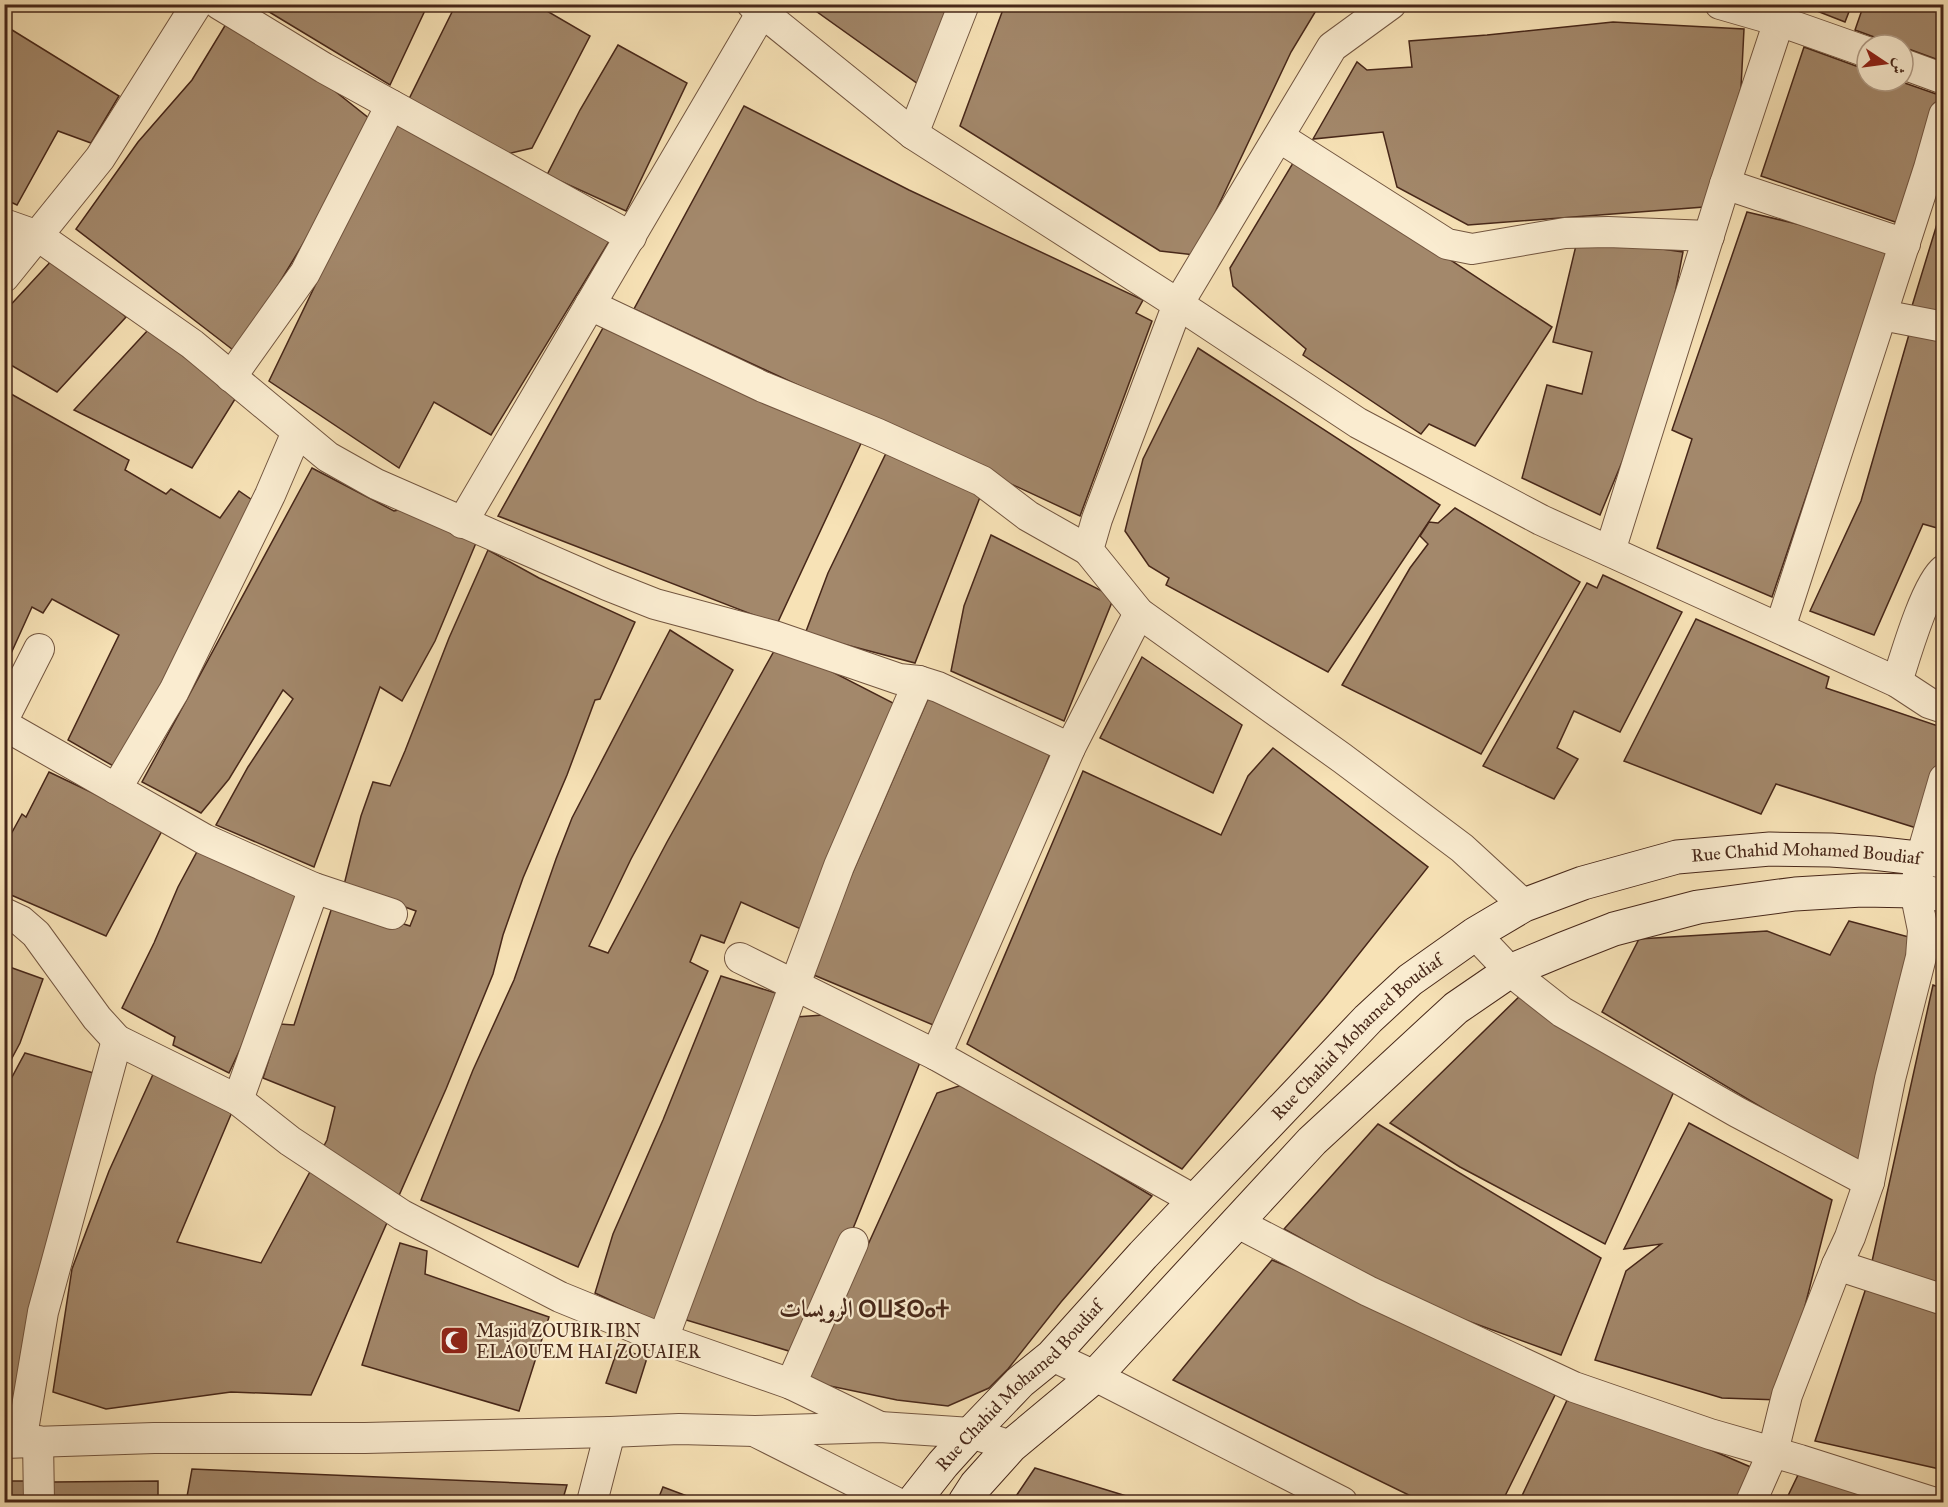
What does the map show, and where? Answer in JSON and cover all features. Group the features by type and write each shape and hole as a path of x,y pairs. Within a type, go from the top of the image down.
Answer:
{"main road":[{"name":"Rue Chahid Mohamed Boudiaf","path":"913,1503 971,1433 1020,1382 1052,1356 1143,1255 1368,1019 1410,980 1475,934 1524,905 1583,883 1677,857 1780,849 1852,851 1932,860"},
{"name":"Rue Chahid Mohamed Boudiaf","path":"965,1503 976,1485 1011,1446 1095,1376 1312,1141 1456,1008 1510,971 1614,929 1698,907 1795,894 1862,890 1929,893"}],"street":[{"path":"4,276 100,158 197,4"},
{"path":"219,4 391,105 631,237"},
{"path":"913,134 964,4"},
{"path":"1088,550 1097,519 1178,304 1332,47 1391,4"},
{"path":"1720,4 1779,21 1855,48"},
{"path":"462,523 631,237 757,8 913,134 1358,423 1541,520 1897,682 1929,703 1944,708"},
{"path":"1610,551 1725,184 1779,21"},
{"path":"1915,68 1944,79"},
{"path":"231,377 304,273 391,105"},
{"path":"1780,628 1905,244 1944,115"},
{"path":"1279,137 1447,244 1472,249 1565,233 1608,232 1709,236"},
{"path":"1725,184 1905,244"},
{"path":"4,224 38,236 192,344 328,456 376,484 462,523 656,604 774,636 899,679 919,681 938,687 1070,748"},
{"path":"590,305 763,387 878,434 982,481 1028,516 1088,550 1138,613 1342,758 1462,848 1524,905"},
{"path":"1882,315 1944,327"},
{"path":"116,789 174,691 270,495 297,432"},
{"path":"1897,682 1929,591 1938,574 1944,570"},
{"path":"936,1055 1070,748 1138,613"},
{"path":"4,718 39,649"},
{"path":"663,1339 839,866 919,681"},
{"path":"4,724 204,839 314,888 392,914"},
{"path":"1751,1503 1773,1452 1787,1395 1850,1237 1869,1182 1890,1079 1921,957 1944,779"},
{"path":"238,1100 314,888"},
{"path":"4,913 21,921 36,934 97,1018 117,1040 238,1100 290,1141 402,1215 560,1297 663,1339 791,1384 880,1427"},
{"path":"1475,934 1510,971 1562,1012 1737,1112 1869,1182"},
{"path":"740,958 936,1055 1196,1202"},
{"path":"39,1503 21,1442 43,1312 117,1040"},
{"path":"1236,1222 1368,1291 1574,1387 1700,1431 1932,1503"},
{"path":"791,1384 853,1243"},
{"path":"1837,1266 1944,1300"},
{"path":"1052,1356 1342,1503"},
{"path":"21,1442 154,1438 365,1438 679,1429 755,1431 880,1427 971,1433 1011,1446"},
{"path":"755,1431 895,1503"},
{"path":"592,1503 610,1432"}],"building":[{"path":"256,4 428,4 390,85"},
{"path":"456,4 535,4 590,36 532,148 507,154 407,103"},
{"path":"806,4 953,4 921,86"},
{"path":"1005,4 1320,4 1291,52 1195,255 1160,251 960,126"},
{"path":"1799,4 1852,4 1845,22"},
{"path":"1864,4 1944,4 1944,62 1915,51 1915,33 1863,33 1855,30"},
{"path":"229,19 302,65 370,119 321,214 237,353 76,229 138,142 192,80"},
{"path":"1613,22 1744,29 1741,88 1704,207 1468,225 1397,187 1383,132 1313,139 1357,62 1367,70 1412,67 1409,41"},
{"path":"4,25 119,96 91,143 58,131 17,205 4,199"},
{"path":"618,45 687,83 626,211 547,175 580,110"},
{"path":"1804,47 1855,66 1855,93 1915,93 1915,87 1939,95 1901,224 1761,176"},
{"path":"744,106 909,190 1143,300 1136,313 1152,321 1080,516 634,309"},
{"path":"394,122 613,235 491,435 434,402 399,468 269,381"},
{"path":"1296,158 1552,327 1475,446 1429,424 1421,434 1303,355 1306,349 1233,286 1230,268"},
{"path":"1944,201 1944,315 1912,306"},
{"path":"1747,212 1894,247 1772,597 1657,548 1692,439 1672,430"},
{"path":"1578,237 1683,252 1667,335 1637,426 1600,515 1522,478 1547,385 1582,394 1592,352 1553,342"},
{"path":"54,258 126,317 57,392 4,361 4,312"},
{"path":"1912,324 1944,333 1944,530 1923,524 1874,635 1810,611 1861,501"},
{"path":"603,328 864,437 777,624 498,516"},
{"path":"148,330 237,396 192,468 74,410"},
{"path":"1198,348 1440,505 1328,672 1166,585 1169,578 1149,566 1125,531 1143,459"},
{"path":"4,390 129,460 125,470 166,494 171,489 220,518 239,491 258,504 122,771 68,740 119,635 52,599 43,613 32,607 4,669"},
{"path":"890,445 984,487 915,663 805,634 828,573"},
{"path":"312,468 394,511 403,509 476,543 435,641 402,701 380,687 314,867 216,825 248,767 293,699 283,690 229,779 201,813 142,782"},
{"path":"1455,508 1580,582 1481,754 1342,685 1410,568 1428,544 1420,536 1429,522 1438,523"},
{"path":"991,535 1114,597 1064,721 951,671 964,606"},
{"path":"488,550 539,578 635,622 600,699 595,700 567,775 523,878 503,935 493,974 446,1089 311,1395 231,1392 106,1409 53,1392 72,1269 109,1171 155,1070 235,1105 177,1242 261,1263 327,1140 335,1107 263,1078 280,1024 294,1025 334,901 410,926 416,911 344,885 361,816 373,782 390,786 449,638"},
{"path":"1603,575 1682,612 1620,732 1574,711 1557,748 1578,759 1554,799 1483,766 1587,583 1597,588"},
{"path":"1696,619 1829,677 1826,688 1944,728 1944,762 1926,831 1776,784 1761,814 1624,761"},
{"path":"670,630 733,670 631,859 589,946 608,953 667,842 778,644 897,705 803,930 741,902 724,943 701,935 690,962 708,971 578,1267 421,1200 473,1070 514,980 572,818"},
{"path":"1142,657 1242,725 1213,793 1100,738"},
{"path":"931,692 1051,752 938,1027 809,973"},
{"path":"1273,748 1428,867 1324,998 1182,1169 967,1044 1083,771 1221,835 1248,776"},
{"path":"49,772 164,827 106,936 4,892 4,847 22,814 26,817"},
{"path":"199,848 302,894 270,985 229,1073 173,1045 175,1037 122,1008 178,887"},
{"path":"1849,921 1920,940 1863,1168 1602,1012 1639,939 1767,931 1830,955"},
{"path":"4,965 43,979 20,1043 4,1073"},
{"path":"721,976 779,994 657,1322 595,1293 613,1234 663,1120"},
{"path":"1933,985 1944,989 1944,1286 1871,1266"},
{"path":"1526,990 1676,1087 1605,1244 1460,1167 1390,1123"},
{"path":"823,1015 921,1060 802,1355 683,1319 796,1017"},
{"path":"25,1053 97,1074 18,1417 4,1417 4,1092"},
{"path":"965,1084 1152,1196 1061,1302 1008,1369 989,1388 948,1406 897,1400 806,1381 937,1093"},
{"path":"1689,1123 1832,1200 1781,1400 1722,1398 1595,1360 1626,1271 1661,1244 1624,1249"},
{"path":"1378,1124 1601,1258 1561,1355 1416,1302 1284,1229"},
{"name":"Masjid ZOUBIR IBN ELAOUEM HAI ZOUAIER","path":"400,1243 427,1251 425,1274 549,1317 519,1411 362,1365"},
{"path":"1272,1260 1379,1304 1558,1389 1502,1502 1423,1502 1173,1380"},
{"path":"1868,1282 1944,1311 1944,1470 1815,1441"},
{"path":"618,1348 647,1358 636,1393 606,1383"},
{"path":"1570,1394 1655,1426 1760,1471 1745,1502 1519,1502"},
{"path":"1035,1468 1146,1502 1012,1502"},
{"path":"192,1469 567,1485 562,1502 186,1502"},
{"path":"1799,1473 1887,1502 1785,1502"},
{"path":"4,1481 25,1481 26,1502 4,1502"},
{"path":"158,1481 158,1502 53,1502 53,1482"},
{"path":"663,1487 703,1502 657,1502"}],"place":[{"name":"Masjid ZOUBIR IBN ELAOUEM HAI ZOUAIER","path":"455,1341"}],"district":[{"name":"الرويسات ⵔⵡⵉⵙⴰⵜ","path":"864,1309"}]}
